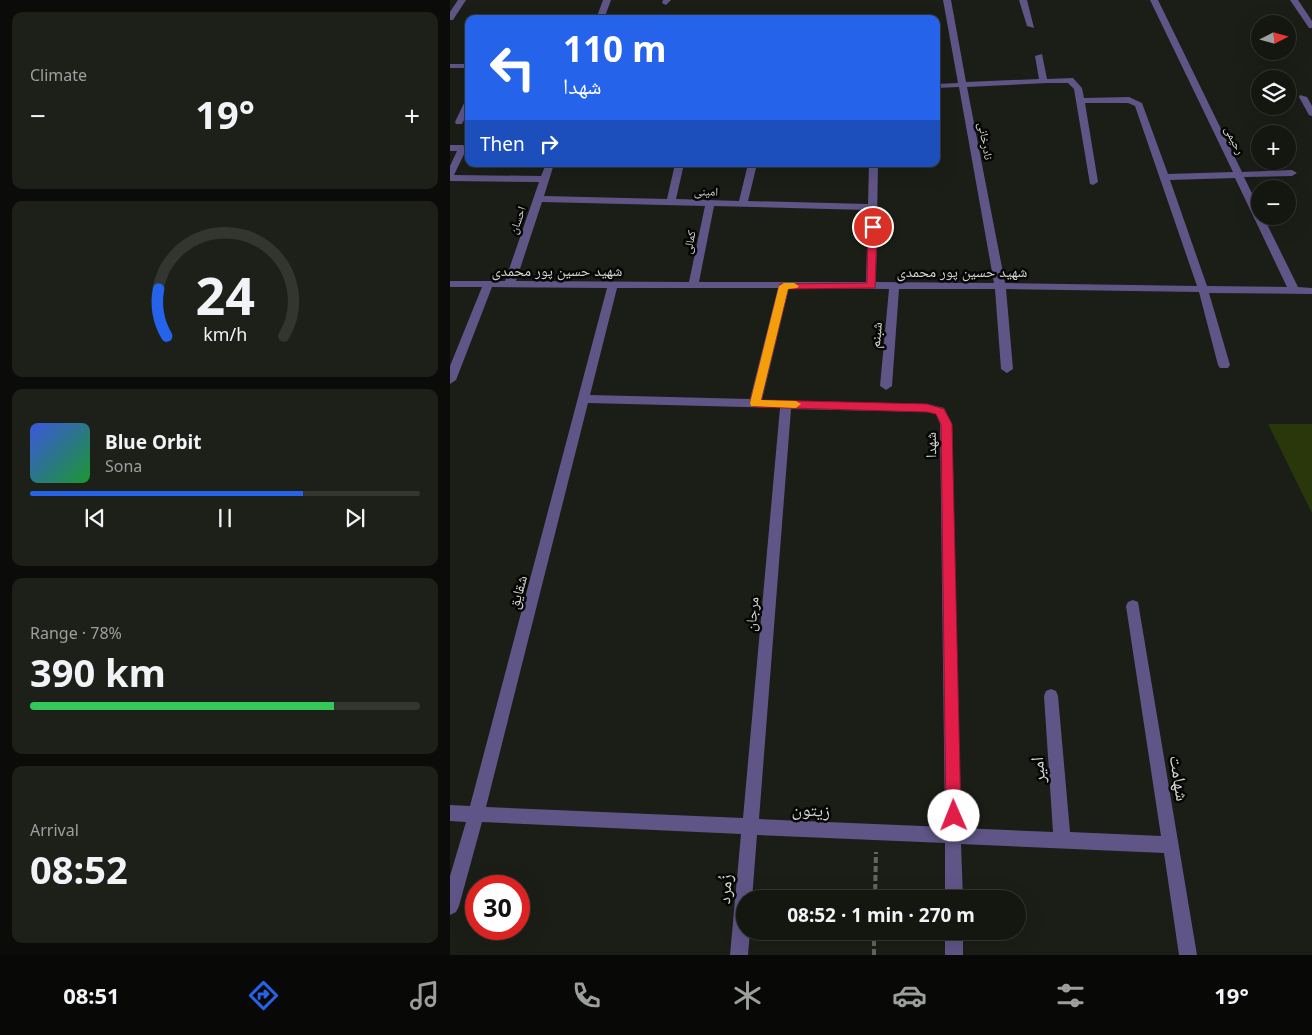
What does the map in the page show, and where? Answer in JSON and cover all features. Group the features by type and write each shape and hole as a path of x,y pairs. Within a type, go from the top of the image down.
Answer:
{"street":[{"path":"450,18 462,0"},
{"path":"601,15 607,0"},
{"name":"نادرخانی","path":"947,0 1000,286 1007,369"},
{"path":"1023,0 1031,26"},
{"name":"رحیمی","path":"1154,0 1294,290"},
{"path":"1294,0 1312,26"},
{"path":"1039,56 1044,82"},
{"path":"450,66 465,66"},
{"path":"940,86 1070,80 1078,88 1093,182"},
{"path":"1303,97 1312,112"},
{"path":"1080,101 1129,100 1139,105 1203,289 1224,365"},
{"path":"459,122 465,109"},
{"path":"450,148 463,148 450,177 545,179"},
{"name":"احسان","path":"508,284 549,167"},
{"path":"672,202 679,167"},
{"path":"743,204 752,167"},
{"path":"871,286 874,167"},
{"path":"1163,177 1292,173"},
{"name":"امینی","path":"538,199 873,207"},
{"name":"کمالی","path":"693,285 710,203"},
{"name":"شهید حسین پور محمدی","path":"450,284 1000,286 1312,291"},
{"path":"450,380 488,284"},
{"name":"شقایق","path":"450,906 476,814 614,285"},
{"path":"755,403 784,286"},
{"name":"شبنم","path":"886,386 894,286"},
{"name":"شهدا","path":"584,399 927,408 940,412 946,424 954,890"},
{"name":"مرجان","path":"749,826 786,404"},
{"name":"شهامت","path":"1133,606 1188,955"},
{"name":"امیر","path":"1051,696 1062,841"},
{"name":"زیتون","path":"450,813 1062,841 1170,844"},
{"name":"زُمرد","path":"739,955 749,826"},
{"path":"954,940 954,955"}],"path":[{"path":"875,890 876,832"},
{"path":"874,940 874,955"}],"green space":[{"path":"1268,424 1312,424 1312,513"}],"slow traffic":[{"path":"794,286 784,286 755,403 796,404"}],"route":[{"path":"873,227 871,286 784,286 755,403 927,408 940,412 946,424 954,816"}]}
